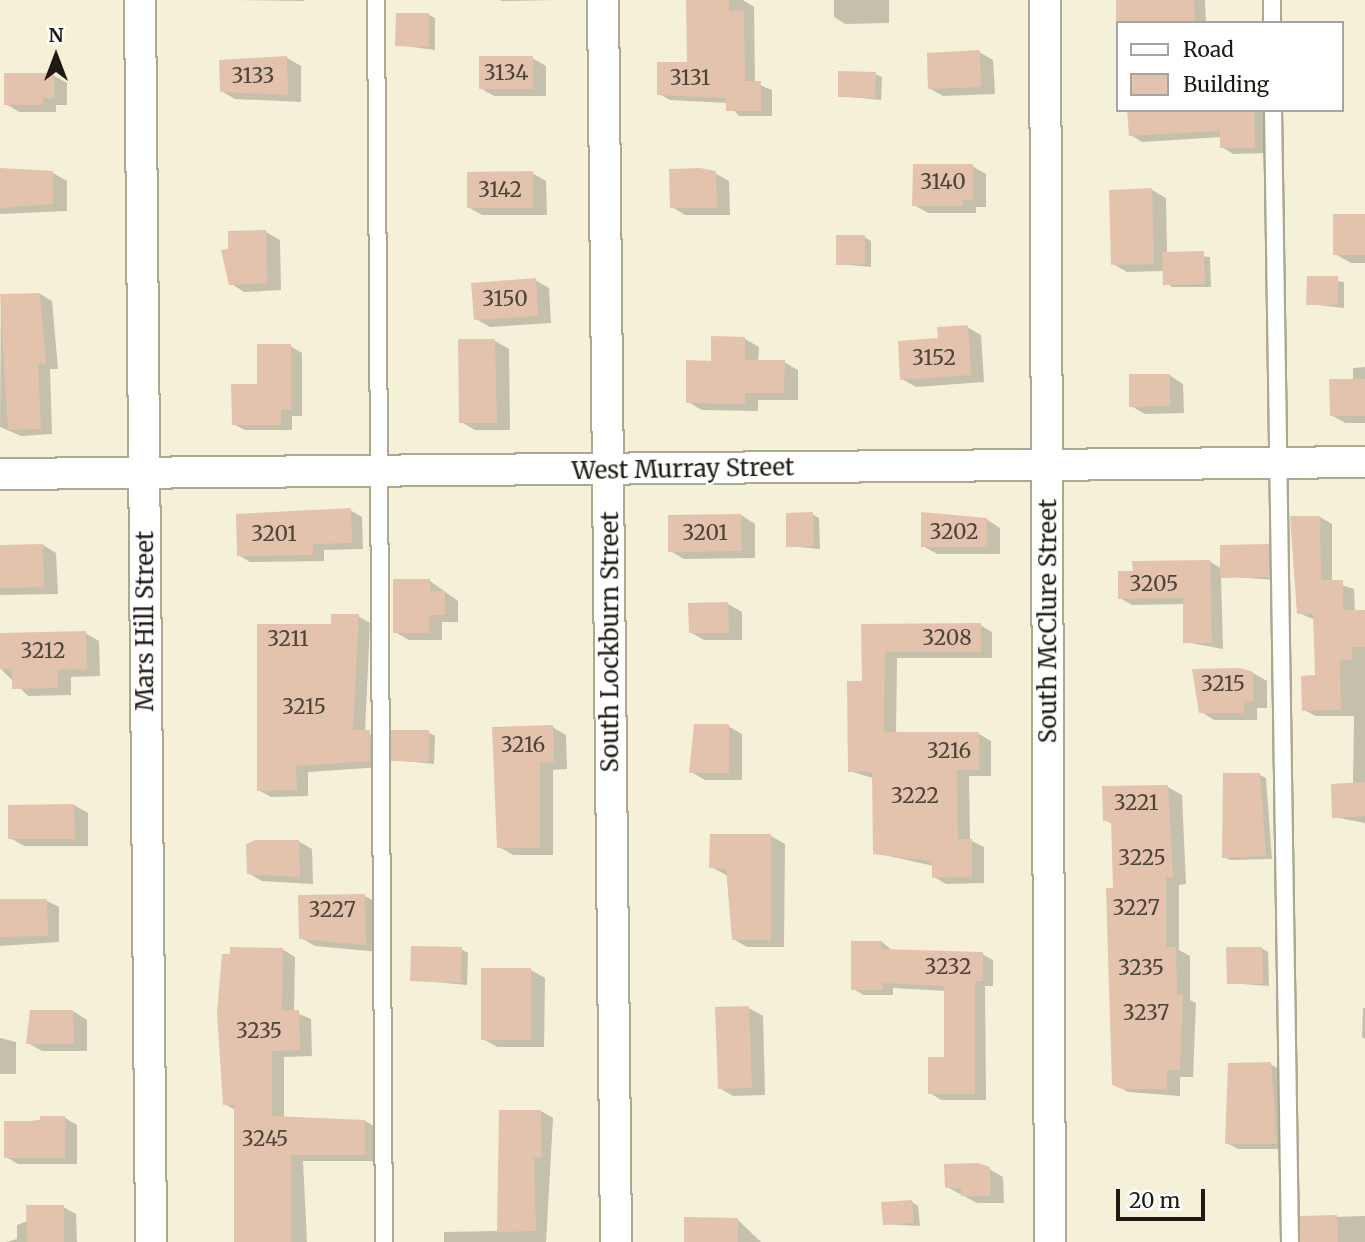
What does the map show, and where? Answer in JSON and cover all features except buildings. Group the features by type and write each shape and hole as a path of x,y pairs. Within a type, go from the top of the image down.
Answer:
{"street":[{"name":"Mars Hill Street","path":"140,0 150,1242"},
{"name":"South Lockburn Street","path":"603,0 616,1242"},
{"name":"South McClure Street","path":"1045,0 1050,1242"},
{"name":"West Murray Street","path":"0,474 1365,462"}],"lane":[{"path":"376,0 374,471 384,1242"},
{"path":"1272,0 1272,21"},
{"path":"1273,112 1275,463 1290,1242"}]}
